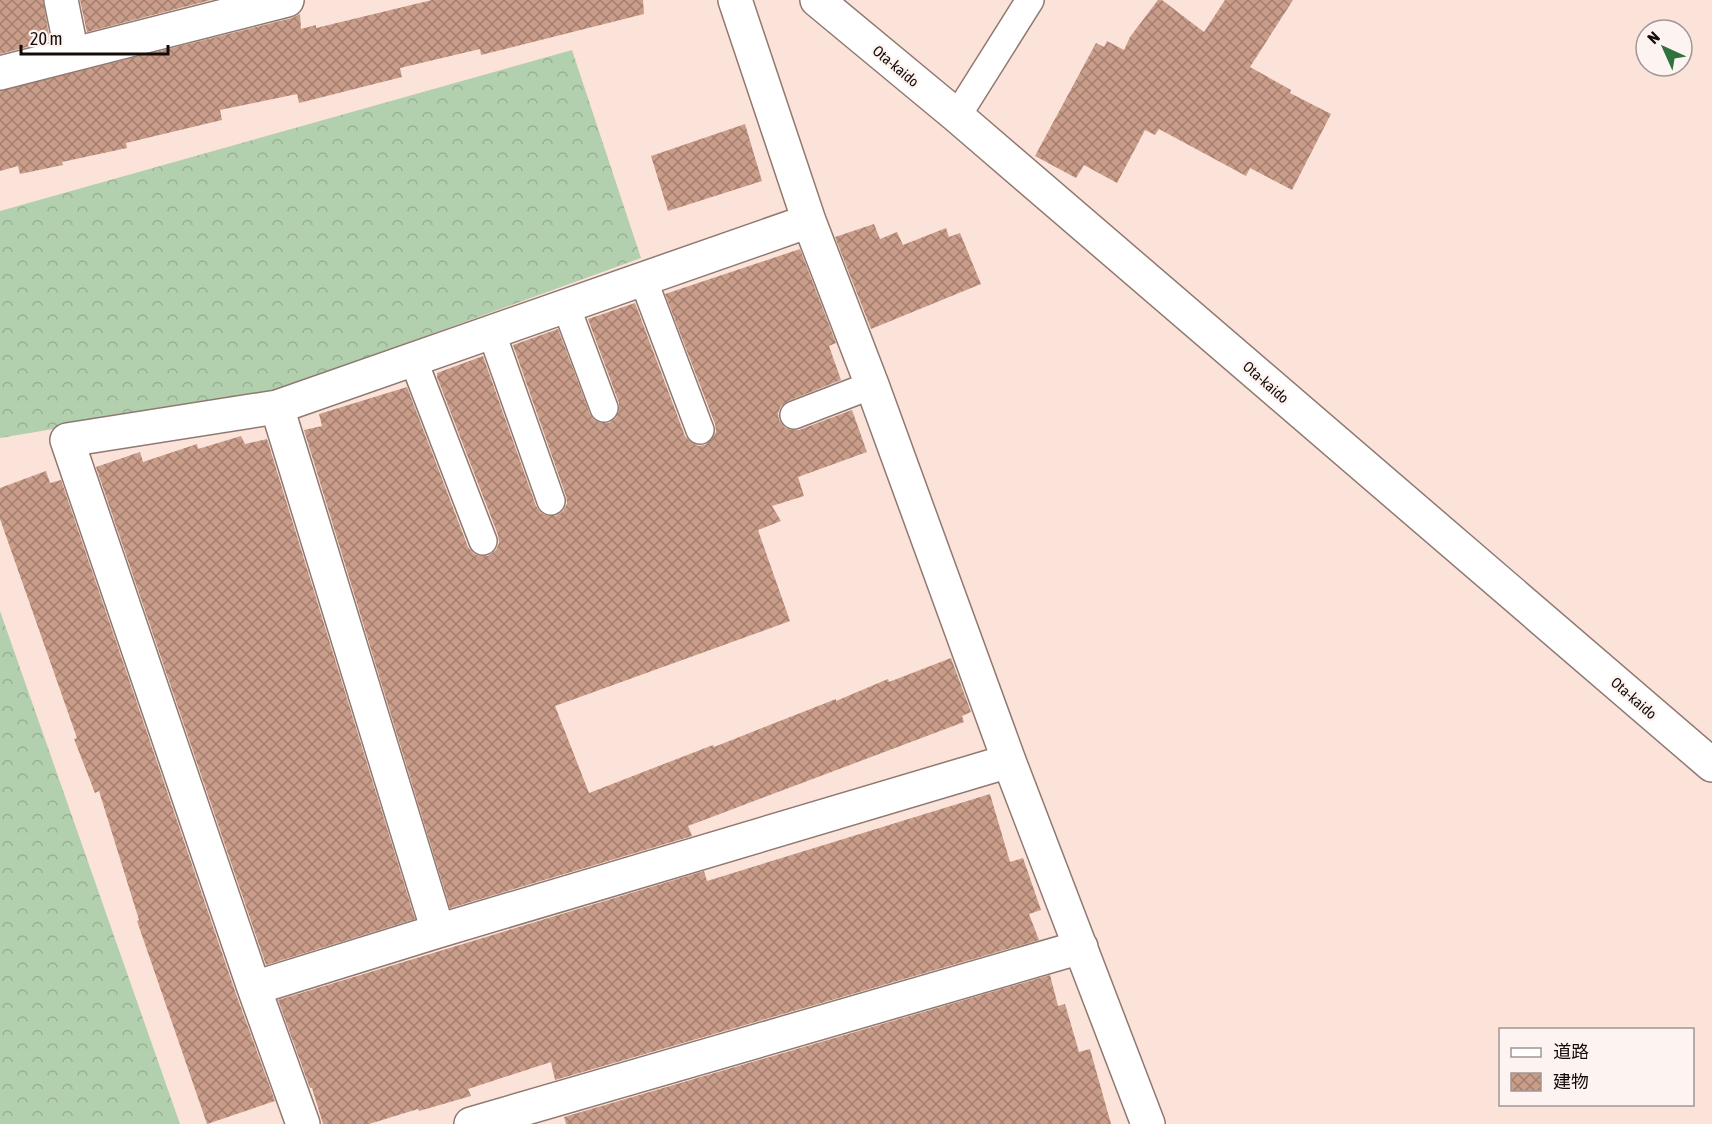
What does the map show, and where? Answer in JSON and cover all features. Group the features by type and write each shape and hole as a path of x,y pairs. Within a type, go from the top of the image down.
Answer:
{"street":[{"path":"61,0 72,54"},
{"path":"0,73 287,0"},
{"path":"735,0 809,222 872,386 1009,761 1148,1124"},
{"name":"Ota-kaido","path":"817,0 957,116 1712,765"},
{"path":"303,1124 254,988 67,440 277,406 809,222"},
{"path":"277,406 438,931"},
{"path":"254,988 1009,761"},
{"path":"471,1124 1080,947"}],"lane":[{"path":"957,116 1030,0"},
{"path":"643,279 700,430"},
{"path":"566,306 604,408"},
{"path":"491,331 551,501"},
{"path":"413,359 483,542"},
{"path":"794,415 872,386"}],"green space":[{"path":"572,50 641,258 272,392 0,438 0,211"},
{"path":"0,611 180,1124 0,1124"}],"building":[{"path":"0,0 43,0 50,41 0,54"},
{"path":"80,0 211,0 87,32"},
{"path":"432,0 643,0 644,14 481,55 480,49 400,68 402,77 299,103 297,94 220,110 222,120 126,143 127,148 62,162 63,165 20,174 18,166 0,171 0,91 292,18 300,14 301,29 316,25 316,28"},
{"path":"1158,0 1162,0 1204,32 1225,0 1293,0 1250,67 1291,90 1290,93 1331,114 1292,190 1250,168 1246,176 1159,129 1155,135 1145,130 1117,183 1084,165 1076,178 1035,156 1096,43 1104,47 1107,41 1124,50 1130,37"},
{"path":"745,124 762,181 668,211 651,156"},
{"path":"874,224 880,239 897,232 903,245 946,228 949,237 960,233 981,284 871,329 835,237"},
{"path":"800,249 836,343 829,346 841,380 788,401 781,406 778,413 779,420 785,428 799,430 852,410 867,452 798,477 804,496 772,506 781,521 758,530 790,621 555,706 589,793 836,699 836,701 888,679 889,682 951,658 971,712 962,716 964,722 688,826 692,836 450,908 304,430 322,426 319,414 407,387 468,547 474,554 488,556 496,550 499,543 498,535 437,373 483,356 536,506 541,513 556,516 563,511 567,503 566,496 513,345 558,329 590,414 594,420 609,423 616,418 619,403 588,319 635,303 685,436 698,446 705,445 716,432 715,424 665,294"},
{"path":"241,436 245,444 267,439 415,919 266,965 96,467 140,452 143,462 197,444 198,449"},
{"path":"46,471 50,483 61,480 236,994 275,1101 207,1124 137,921 139,920 99,791 95,793 74,739 77,738 0,519 0,488"},
{"path":"990,794 1010,862 1023,858 1041,910 1029,914 1039,940 555,1080 551,1062 468,1089 471,1096 419,1111 418,1109 369,1124 323,1124 312,1088 310,1088 278,1000 704,871 707,881"},
{"path":"1050,975 1058,1006 1065,1004 1079,1052 1090,1049 1111,1124 566,1124 564,1117"}]}
